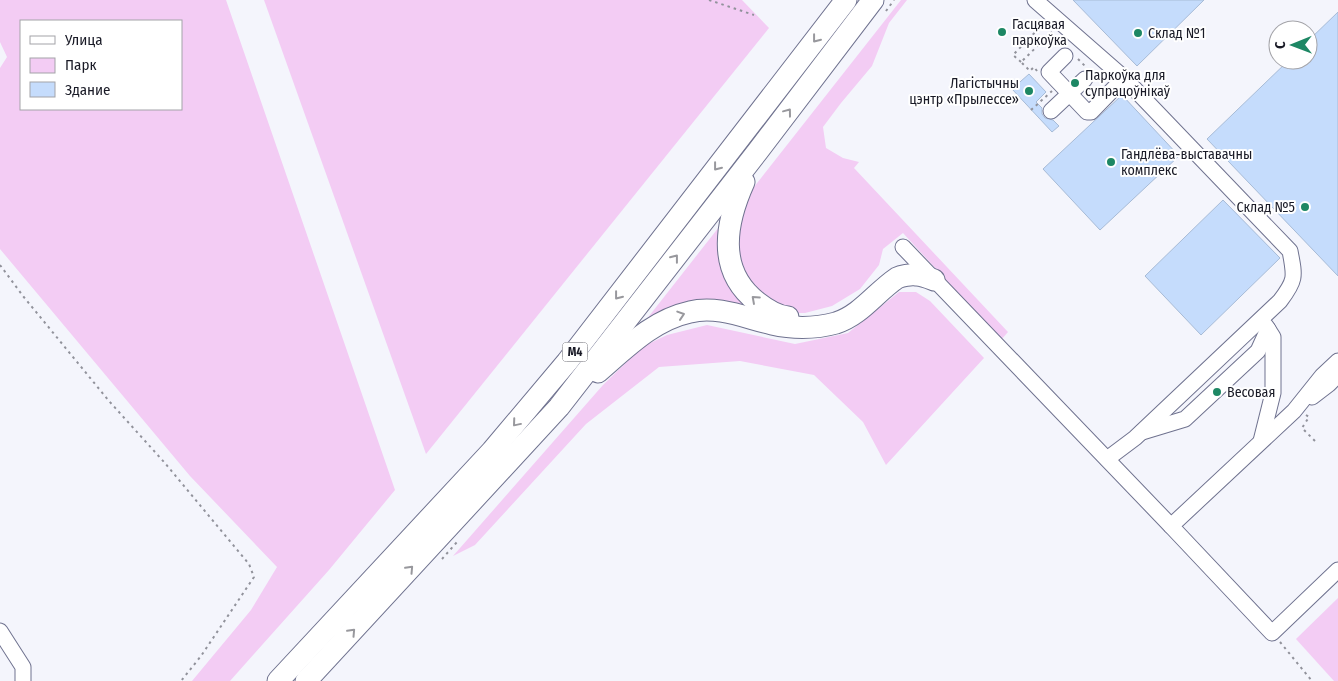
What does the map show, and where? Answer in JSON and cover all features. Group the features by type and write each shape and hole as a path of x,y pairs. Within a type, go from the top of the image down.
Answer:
{"highway":[{"name":"М4","path":"278,681 492,452 554,377 846,0"},
{"name":"М4","path":"306,681 559,407 873,0"},
{"path":"758,151 734,204 729,227 728,249 732,267 741,286 766,309 783,317 802,319 819,317 856,300 893,264 906,261 919,264"},
{"path":"559,407 648,330 669,318 691,311 708,310 791,328 823,327 840,322 871,302 899,277 916,274 934,280"}],"street":[{"path":"1035,0 1124,78 1290,251 1294,268 1292,285 1265,324 1107,459"},
{"path":"1065,56 1049,72 1087,112 1091,112 1124,78"},
{"path":"1051,111 1086,79"},
{"path":"903,248 1272,632 1338,570"},
{"path":"1261,441 1273,393 1273,337 1265,324"},
{"path":"1140,432 1185,420 1258,351 1265,324"},
{"path":"1273,393 1278,408 1281,411 1295,410 1322,376 1338,361"},
{"path":"1170,526 1295,410 1338,375"},
{"path":"0,631 23,674"}],"path":[{"path":"709,0 754,15"},
{"path":"1038,18 1044,23 1013,55 1030,71 1034,68 1041,74"},
{"path":"1020,62 1051,31"},
{"path":"0,266 110,401 164,462 195,502 249,564 254,577 201,656 181,681"},
{"path":"1295,410 1309,417 1302,428 1315,441"},
{"path":"438,562 458,541"},
{"path":"1272,632 1312,681"}],"green space":[{"path":"0,0 226,0 395,490 329,570 230,681 192,681 251,610 277,567 190,476 0,249 0,68 7,57 0,42"},
{"path":"264,0 742,0 769,28 426,454"},
{"path":"901,0 907,0 889,23 872,66 823,127 826,148 843,158 859,162 854,168 1008,332 1001,340 903,233 883,249 879,265 860,289 832,306 805,313 785,313 768,305 738,270 737,218 750,192"},
{"path":"719,227 719,249 754,308 646,320"},
{"path":"899,292 916,292 930,301 984,358 886,465 863,422 814,375 740,361 659,367 586,424 475,545 453,556 603,385 642,347 667,335 707,325 795,344 848,333"},
{"path":"1338,598 1338,681 1334,681 1296,639"}],"building":[{"name":"Склад №1","path":"1073,0 1204,0 1137,66"},
{"name":"Склад №5","path":"1338,12 1338,276 1207,139 1279,70 1318,70 1318,31"},
{"name":"Лагістычны цэнтр «Прылессе»","path":"1029,74 1046,92 1036,102 1042,108 1042,114 1045,118 1053,120 1059,126 1052,132 1012,89"},
{"name":"Гандлёва-выставачны комплекс","path":"1122,95 1179,156 1100,230 1043,169"},
{"name":"Гандлёва-выставачны комплекс","path":"1223,200 1280,258 1201,335 1145,276"}],"place":[{"name":"Гасцявая паркоўка","path":"1002,32"},
{"name":"Склад №1","path":"1138,33"},
{"name":"Паркоўка для супрацоўнікаў","path":"1075,83"},
{"name":"Лагістычны цэнтр «Прылессе»","path":"1029,91"},
{"name":"Гандлёва-выставачны комплекс","path":"1111,162"},
{"name":"Склад №5","path":"1305,207"},
{"name":"Весовая","path":"1217,392"}]}
